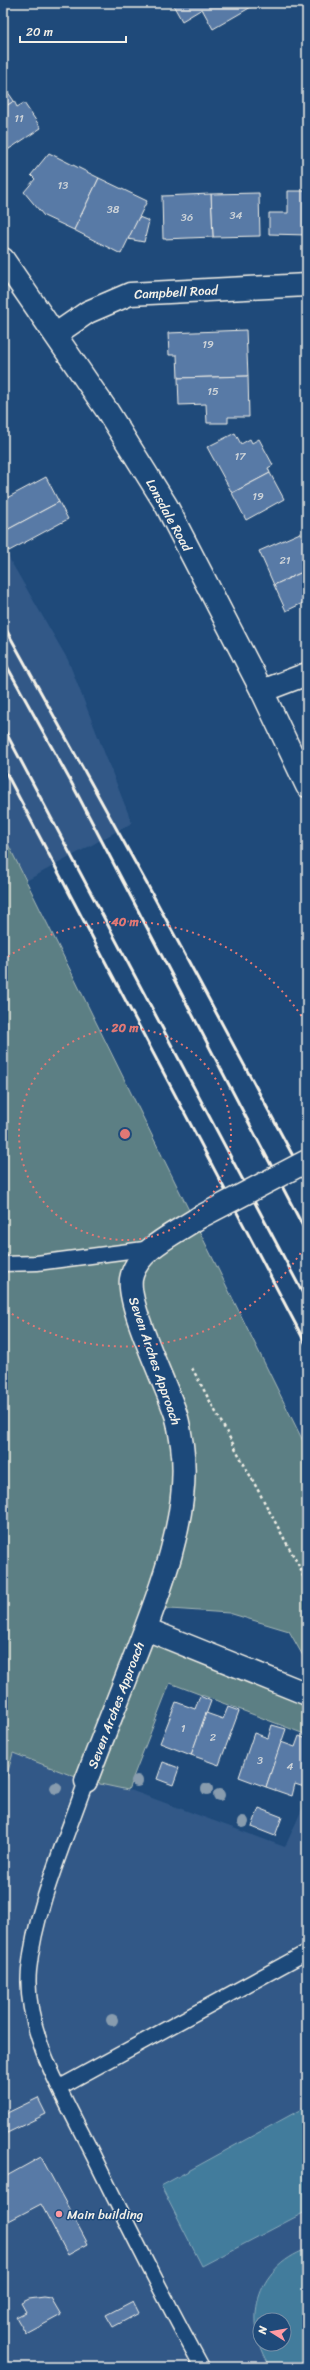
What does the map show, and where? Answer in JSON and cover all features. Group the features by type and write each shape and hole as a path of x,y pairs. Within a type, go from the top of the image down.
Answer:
{"street":[{"name":"Lonsdale Road","path":"3,259 56,334 166,505 262,692 307,786"},
{"name":"Campbell Road","path":"56,334 88,312 130,294 307,285"},
{"path":"262,692 307,674"},
{"name":"Seven Arches Approach","path":"86,1781 155,1608 183,1495 182,1447 176,1413 132,1297 132,1273 144,1256 152,1248 198,1218 307,1161"},
{"name":"Seven Arches Approach","path":"146,1628 307,1694"}],"lane":[{"path":"3,1264 37,1263 152,1248"},
{"path":"86,1781 34,1934 28,1971 32,2013 41,2047 60,2087 147,2266 202,2367"},
{"path":"60,2087 307,1952"}],"path":[{"path":"191,1366 300,1568 307,1587"}],"shaded area":[{"path":"3,548 68,660 132,823 26,881 3,834"},
{"path":"13,1753 86,1781 133,1791 285,1847 307,1798 307,2367 3,2367 3,1789"},
{"path":"307,2106 307,2211 202,2266 161,2186"},
{"path":"307,2249 307,2367 271,2367 263,2352 292,2352 292,2312 257,2312 259,2298 265,2283 275,2269 289,2258"}],"green space":[{"path":"3,834 307,1449 307,1663 289,1631 229,1613 155,1608 146,1628 307,1694 307,1735 170,1683 128,1790 86,1781 13,1753 3,1789"}],"building":[{"path":"172,3 258,3 213,29 202,9 182,21"},
{"path":"3,85 14,101 3,108"},
{"path":"14,101 17,107 24,103 41,128 3,153 3,108"},
{"path":"49,153 99,178 74,230 44,216 24,192 35,179 31,175"},
{"path":"99,178 147,201 121,254 74,230"},
{"path":"288,191 307,191 307,235 269,234 269,213 288,213"},
{"path":"259,193 260,236 213,237 211,194"},
{"path":"211,194 213,237 163,239 162,196"},
{"path":"139,217 149,221 144,242 128,239"},
{"path":"246,330 248,376 178,378 177,355 169,355 168,333"},
{"path":"248,376 249,417 228,417 228,423 207,423 206,404 179,405 178,378"},
{"path":"235,433 241,444 250,439 252,443 259,439 273,465 268,468 270,473 232,493 207,447"},
{"path":"270,473 284,499 246,520 232,493"},
{"path":"46,477 59,502 3,532 3,500"},
{"path":"59,502 68,519 9,551 3,539 3,532"},
{"path":"300,533 307,548 307,570 274,585 259,551"},
{"path":"307,570 307,601 286,611 274,585"},
{"path":"200,1696 211,1701 191,1755 160,1743 176,1702 195,1709"},
{"path":"228,1707 239,1711 219,1765 191,1755 206,1713 223,1719"},
{"path":"272,1725 286,1729 266,1787 239,1777 254,1733 268,1738"},
{"path":"299,1736 307,1739 307,1788 295,1784 292,1796 266,1787 281,1742 295,1747"},
{"path":"163,1762 179,1768 173,1785 157,1779"},
{"path":"259,1808 282,1817 275,1836 252,1827"},
{"path":"38,2098 46,2114 3,2135 3,2115"},
{"name":"Main building","path":"41,2157 88,2244 68,2255 41,2204 3,2224 3,2178"},
{"path":"44,2297 51,2298 61,2315 26,2334 16,2317 26,2312 21,2303 29,2299"},
{"path":"133,2301 139,2313 113,2327 106,2315"}],"railway":[{"path":"3,624 147,884 307,1182"},
{"path":"3,659 71,782 307,1234"},
{"path":"3,727 307,1301"},
{"path":"3,767 307,1346"}],"place":[{"name":"Main building","path":"59,2214"}]}
